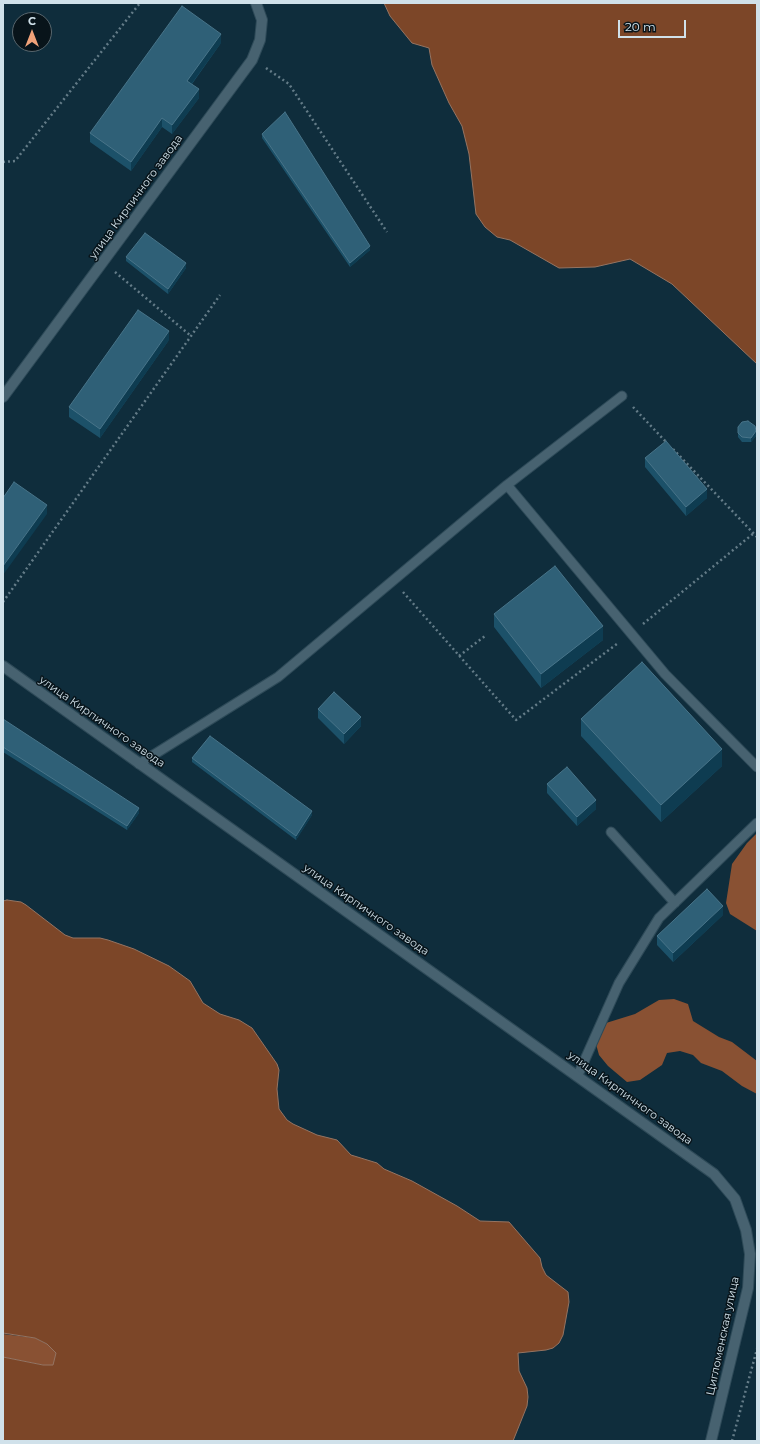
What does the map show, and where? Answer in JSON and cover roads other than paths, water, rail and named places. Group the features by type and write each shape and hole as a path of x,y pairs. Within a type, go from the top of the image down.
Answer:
{"street":[{"name":"улица Кирпичного завода","path":"3,397 252,60 260,40 262,20 256,3"},
{"name":"улица Кирпичного завода","path":"3,666 714,1174"},
{"name":"Цигломенская улица","path":"712,1441 748,1288 754,1254 736,1199 714,1174"}],"lane":[{"path":"139,764 278,676 507,485 622,396"},
{"path":"507,485 665,674 757,767"},
{"path":"578,1076 618,983 660,918 757,823"},
{"path":"611,832 674,903"}]}
